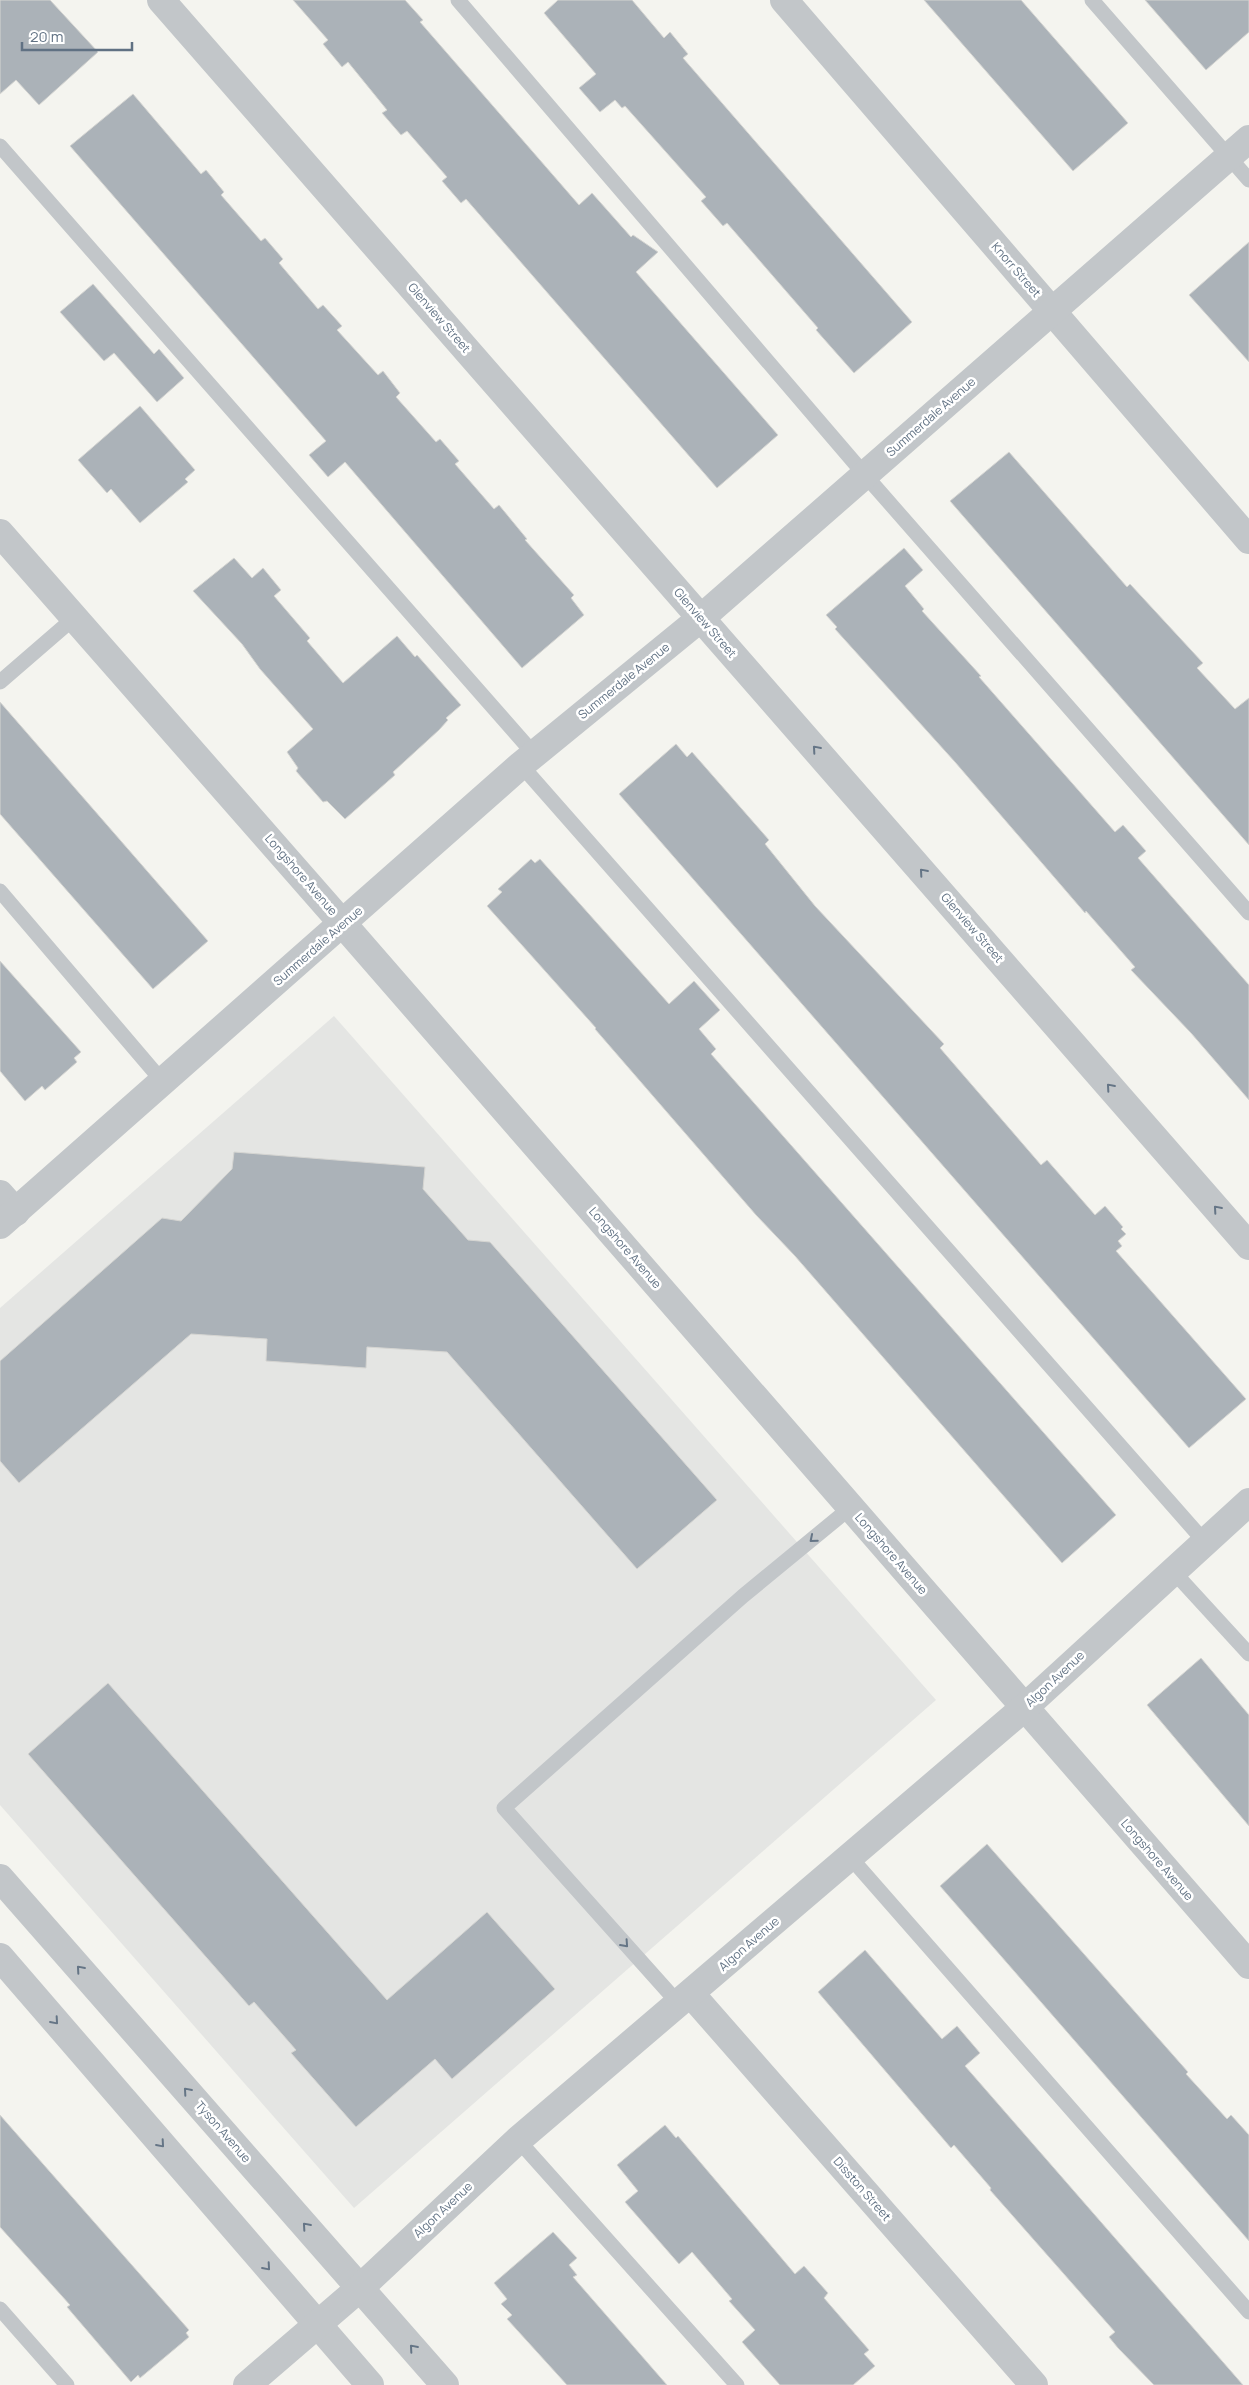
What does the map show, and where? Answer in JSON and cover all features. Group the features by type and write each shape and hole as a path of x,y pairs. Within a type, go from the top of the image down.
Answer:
{"street":[{"name":"Glenview Street","path":"161,0 1249,1246"},
{"name":"Knorr Street","path":"784,0 1249,540"},
{"name":"Summerdale Avenue","path":"5,1211 163,1082 344,924 527,760 701,618 1249,139"},
{"name":"Longshore Avenue","path":"0,533 344,924 1024,1708 1249,1964"},
{"name":"Algon Avenue","path":"248,2385 360,2288 518,2140 1024,1708 1172,1570 1249,1502"},
{"name":"Tyson Avenue","path":"5,1895 360,2288 445,2385"},
{"path":"0,1958 370,2385"},
{"name":"Disston Street","path":"685,1999 1034,2385"}],"lane":[{"path":"458,0 865,475 1249,913"},
{"path":"1092,0 1249,180"},
{"path":"0,146 527,760 1204,1541"},
{"path":"0,682 74,618"},
{"path":"0,891 163,1082"},
{"path":"685,1999 593,1908 504,1808 742,1596 850,1508"},
{"path":"1172,1570 1249,1654"},
{"path":"850,1858 1249,2312"},
{"path":"518,2140 737,2385"},
{"path":"0,2308 67,2385"}],"shaded area":[{"path":"334,1016 936,1700 354,2208 0,1805 0,1308"}],"building":[{"path":"0,0 50,0 98,52 39,105 16,80 0,94"},
{"path":"293,0 405,0 423,20 420,22 579,205 592,193 631,237 633,235 658,252 636,272 778,435 717,488 466,199 461,203 442,181 447,177 407,131 401,135 382,113 387,110 348,62 342,67 323,44 328,40"},
{"path":"558,0 632,0 664,38 670,32 688,54 683,58 912,322 854,373 816,330 818,328 727,223 723,226 701,201 706,197 625,106 622,108 615,100 600,112 579,88 596,74 544,13"},
{"path":"924,0 1021,0 1128,123 1073,171"},
{"path":"1145,0 1249,0 1249,32 1206,70"},
{"path":"133,94 201,174 206,170 224,192 221,195 261,241 265,238 283,259 279,263 318,309 323,305 342,326 337,330 378,375 383,371 400,393 396,397 436,442 440,439 459,461 455,464 494,509 499,505 527,539 525,540 574,595 571,598 584,615 522,668 345,462 328,477 309,455 326,441 70,146"},
{"path":"1249,242 1249,362 1189,295"},
{"path":"93,284 154,354 159,349 184,378 157,402 114,353 104,361 60,312"},
{"path":"140,406 195,470 185,479 188,482 140,523 111,489 107,493 78,460"},
{"path":"1009,452 1127,587 1130,584 1203,663 1197,668 1235,709 1249,698 1249,845 950,501"},
{"path":"904,548 923,570 905,586 924,609 922,611 981,676 979,677 1115,832 1123,825 1146,851 1138,858 1249,985 1249,1100 1191,1033 1131,970 1135,967 1086,911 1085,913 955,762 835,629 837,627 826,615"},
{"path":"234,558 252,578 263,568 281,590 274,596 310,638 307,641 343,683 397,636 415,657 417,655 461,705 446,718 448,720 439,730 393,772 395,775 345,819 327,801 323,802 296,771 298,768 287,752 313,729 260,669 242,644 193,591"},
{"path":"0,702 208,941 153,989 0,814"},
{"path":"676,744 687,757 692,752 769,840 765,844 815,906 944,1044 940,1048 1041,1165 1047,1160 1095,1215 1105,1206 1123,1227 1121,1229 1126,1234 1118,1241 1122,1246 1116,1251 1246,1399 1189,1448 619,794"},
{"path":"531,859 535,863 540,859 669,1004 694,981 720,1010 699,1029 716,1049 711,1054 1116,1515 1062,1563 795,1256 756,1215 596,1028 487,906 502,892 498,889"},
{"path":"0,961 81,1052 74,1058 77,1062 45,1090 42,1086 25,1101 0,1071"},
{"path":"234,1152 425,1167 423,1189 468,1240 490,1242 717,1500 637,1569 447,1352 367,1347 366,1368 266,1361 267,1339 191,1334 19,1483 0,1461 0,1361 162,1218 181,1221 232,1169"},
{"path":"1201,1658 1249,1715 1249,1826 1147,1705"},
{"path":"108,1683 387,2000 487,1912 555,1989 452,2079 435,2059 356,2127 291,2053 296,2050 254,2002 249,2006 28,1754"},
{"path":"987,1844 1188,2072 1186,2074 1227,2119 1231,2115 1249,2135 1249,2241 940,1886"},
{"path":"865,1950 942,2039 957,2026 980,2053 965,2066 1243,2385 1154,2385 1118,2348 1109,2337 1115,2332 990,2190 991,2188 954,2145 951,2148 818,1992"},
{"path":"0,2115 189,2330 186,2333 189,2337 140,2378 138,2375 131,2382 67,2307 70,2305 0,2227"},
{"path":"665,2125 676,2138 678,2136 795,2274 804,2266 828,2293 824,2298 869,2350 864,2354 875,2366 853,2385 780,2385 742,2342 755,2330 729,2301 732,2299 692,2252 679,2264 625,2202 638,2191 617,2165"},
{"path":"553,2232 577,2258 569,2265 577,2275 573,2277 667,2385 567,2385 507,2319 512,2315 501,2304 507,2299 494,2283"}]}
